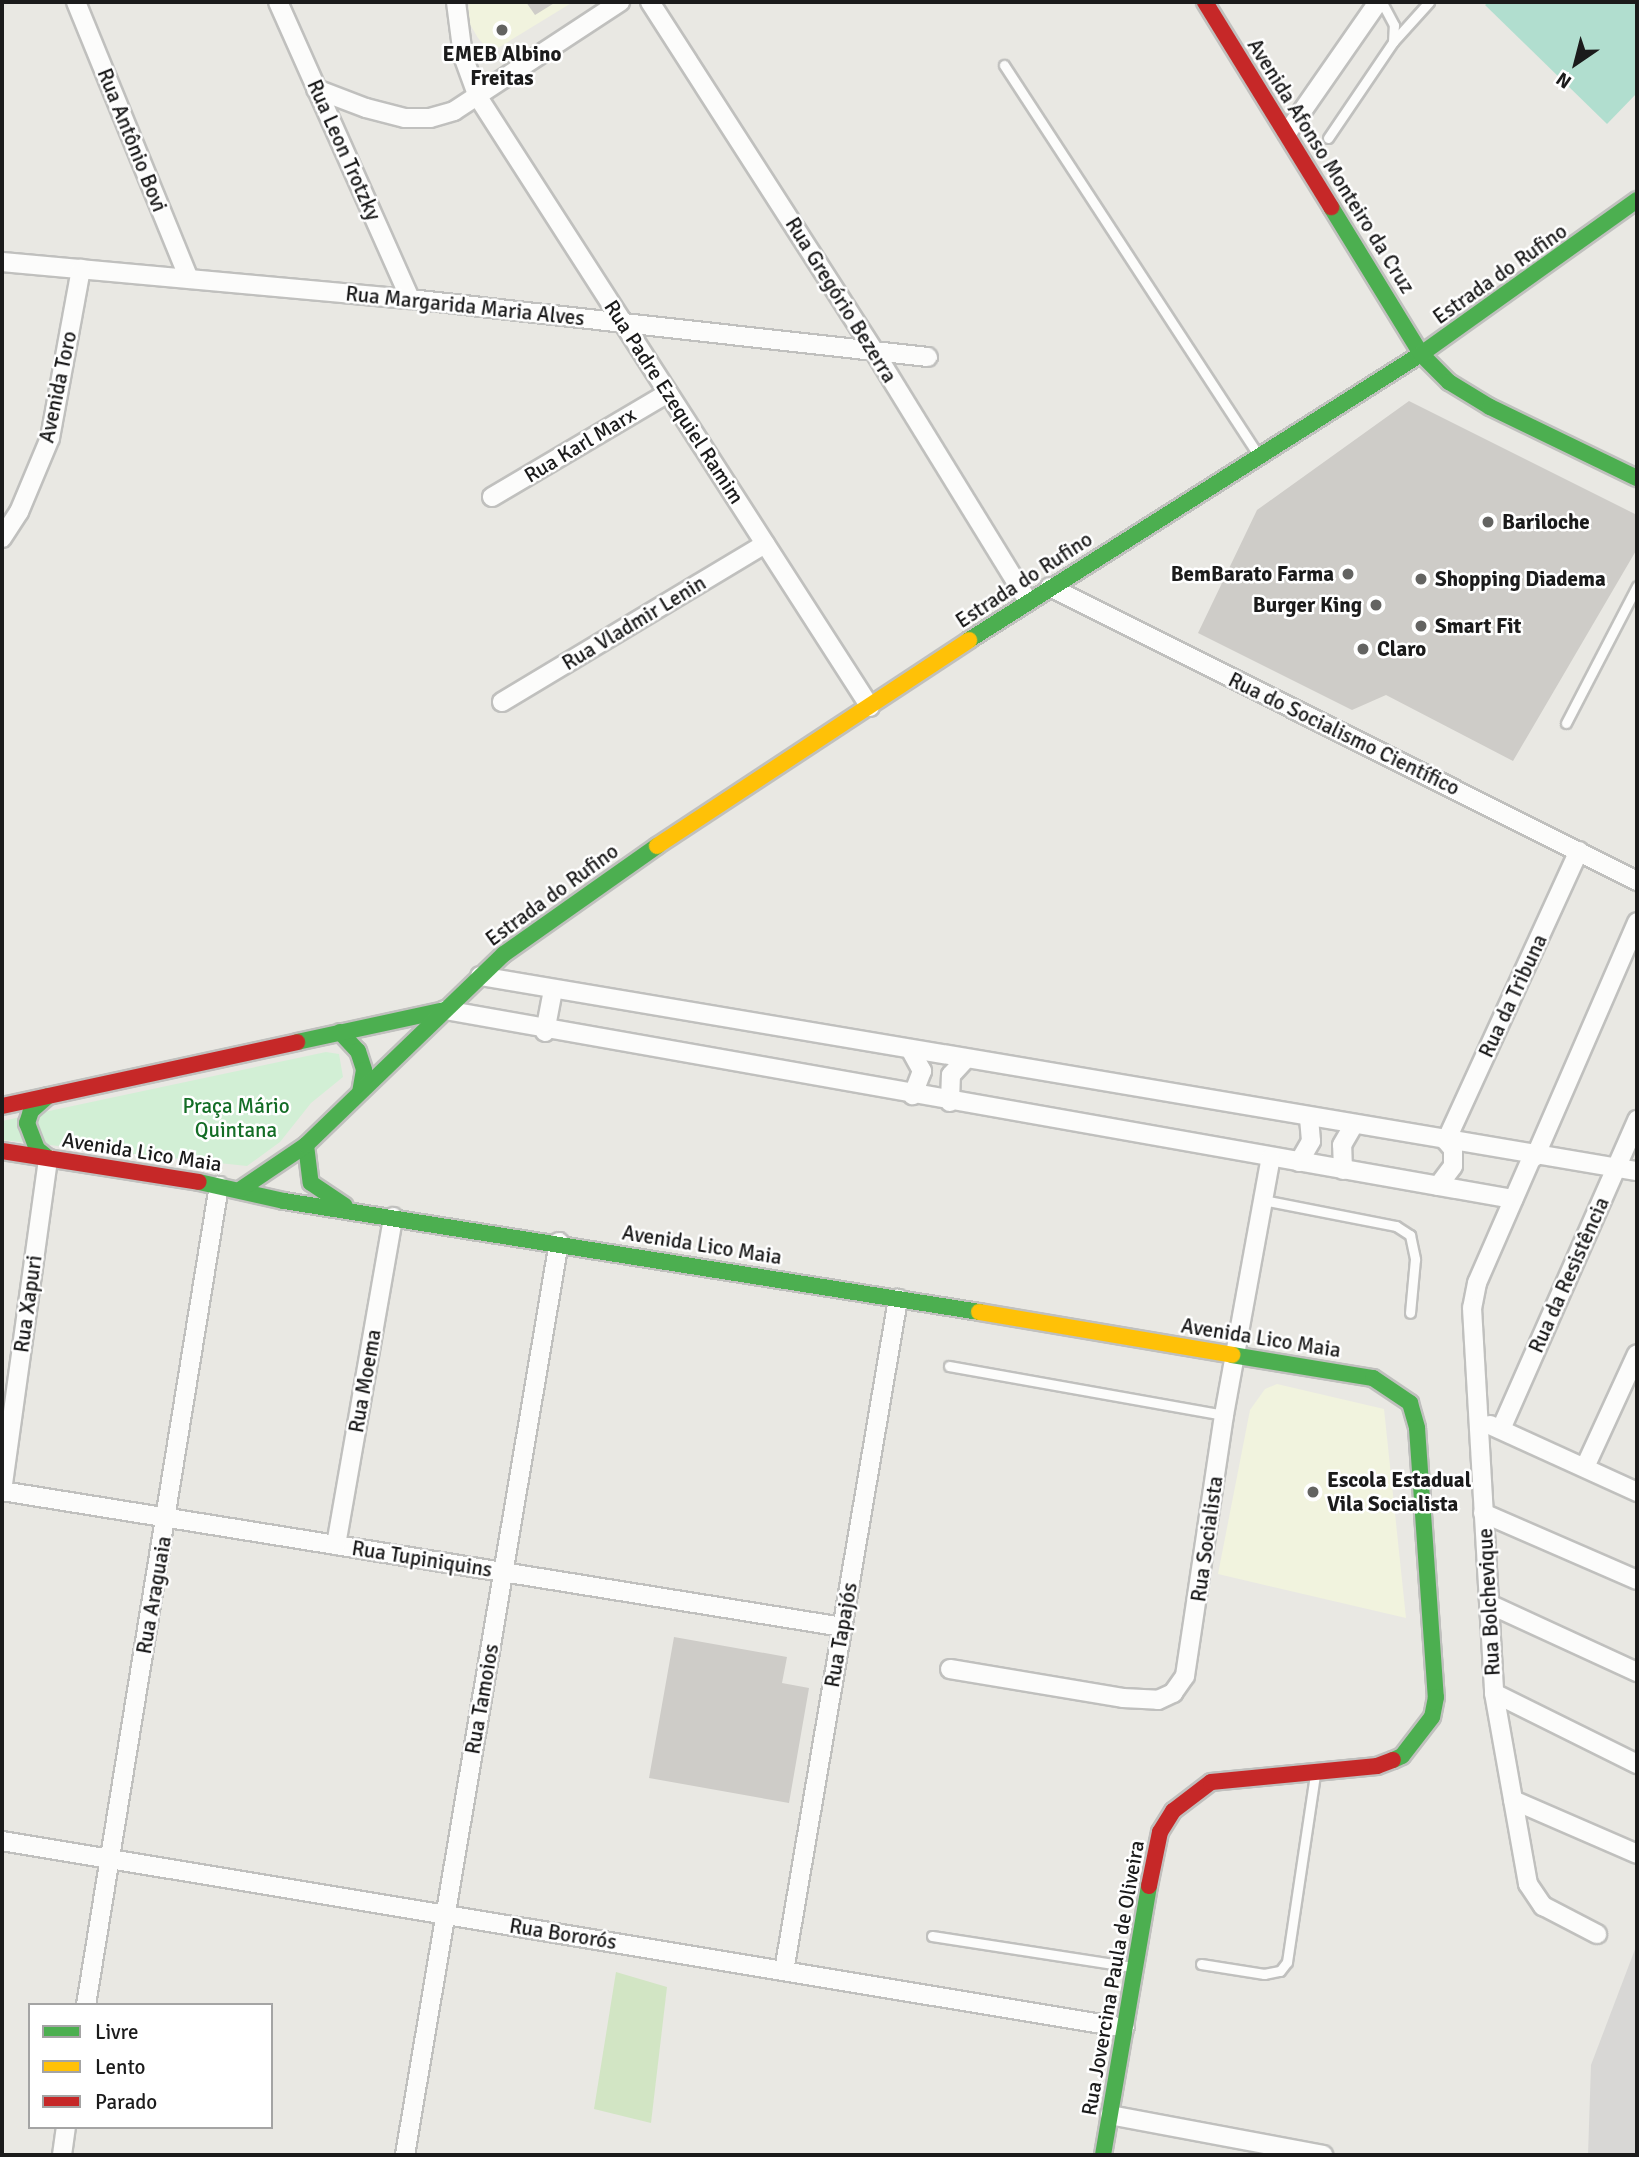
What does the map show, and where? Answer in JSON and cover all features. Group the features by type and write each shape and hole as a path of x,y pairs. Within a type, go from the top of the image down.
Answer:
{"street":[{"name":"Rua Antônio Bovi","path":"76,2 189,279"},
{"name":"Rua Leon Trotzky","path":"278,2 410,299"},
{"name":"Rua Padre Ezequiel Ramim","path":"456,2 463,56 478,97 870,707"},
{"path":"316,89 405,118 430,118 478,97 620,2"},
{"name":"Rua Gregório Bezerra","path":"650,2 874,351 1027,600"},
{"name":"Avenida Afonso Monteiro da Cruz","path":"1205,2 1421,354 1450,382 1490,407 1637,478"},
{"path":"1287,133 1380,2"},
{"name":"Estrada do Rufino","path":"241,1189 306,1145 504,954 624,867 870,707 1027,600 1421,354 1637,200"},
{"name":"Rua Margarida Maria Alves","path":"2,262 410,299 928,357"},
{"name":"Avenida Toro","path":"2,538 19,512 50,438 81,269"},
{"name":"Rua Karl Marx","path":"492,497 668,393"},
{"name":"Rua Vladmir Lenin","path":"502,702 765,544"},
{"name":"Rua do Socialismo Científico","path":"1050,587 1637,881"},
{"name":"Rua da Tribuna","path":"1446,1141 1579,851"},
{"name":"Rua Bolchevique","path":"1597,1934 1534,1897 1522,1861 1494,1693 1472,1308 1477,1283 1637,922"},
{"path":"480,976 1533,1157 1637,1171"},
{"path":"545,1032 553,990"},
{"path":"2,1106 445,1010 545,1032 1513,1199"},
{"path":"340,1032 361,1060 360,1092"},
{"path":"911,1051 922,1071 913,1095"},
{"path":"950,1102 950,1075 965,1060"},
{"path":"48,1096 31,1111 27,1123 37,1149 48,1158"},
{"path":"1298,1162 1311,1140 1308,1118"},
{"name":"Rua da Resistência","path":"1501,1429 1637,1121"},
{"path":"1343,1170 1342,1145 1353,1126"},
{"path":"1438,1186 1453,1166 1453,1149 1446,1141"},
{"path":"306,1145 311,1183 324,1196 352,1210"},
{"name":"Avenida Lico Maia","path":"2,1151 241,1189 284,1201 559,1242 1373,1378 1392,1388"},
{"name":"Rua Socialista","path":"950,1669 1123,1698 1158,1700 1173,1693 1185,1676 1224,1415 1237,1356 1271,1157"},
{"name":"Rua Xapuri","path":"2,1491 48,1158"},
{"name":"Rua Araguaia","path":"86,2003 219,1186"},
{"name":"Rua Moema","path":"337,1545 394,1217"},
{"name":"Rua Tamoios","path":"405,2155 559,1242"},
{"name":"Rua Tapajós","path":"784,1971 898,1299"},
{"path":"1585,1467 1637,1354"},
{"name":"Rua Jovercina Paula de Oliveira","path":"1103,2155 1154,1856 1160,1832 1174,1811 1212,1782 1377,1766 1402,1756 1433,1717 1436,1697 1417,1428 1410,1403 1392,1388"},
{"path":"1478,1419 1637,1492"},
{"name":"Rua Tupiniquins","path":"2,1491 843,1627"},
{"path":"1483,1513 1637,1580"},
{"path":"1489,1604 1637,1672"},
{"path":"1494,1693 1637,1764"},
{"path":"1513,1800 1637,1854"},
{"name":"Rua Bororós","path":"2,1841 1125,2028"},
{"path":"1110,2115 1323,2155"},
{"path":"62,2155 66,2129"}],"lane":[{"path":"1380,2 1394,25 1393,42"},
{"path":"1328,138 1393,42 1429,2"},
{"path":"1004,65 1259,456"},
{"path":"1566,723 1637,586"},
{"path":"1264,1200 1396,1226 1410,1235 1415,1259 1410,1313"},
{"path":"949,1366 1224,1415"},
{"path":"1200,1964 1264,1974 1280,1971 1287,1962 1315,1771"},
{"path":"932,1936 1135,1968"}],"shaded area":[{"name":"EMEB Albino Freitas","path":"469,2 573,2 498,48 486,47 478,38 468,21"},
{"path":"1489,2 1637,2 1637,93 1607,124 1485,5"},
{"name":"Escola Estadual Vila Socialista","path":"1277,1384 1384,1409 1406,1618 1218,1574 1250,1410 1265,1389"},
{"path":"1637,1944 1637,2155 1588,2155 1591,2065"}],"green space":[{"name":"Praça Mário Quintana","path":"326,1052 339,1054 343,1077 311,1103 280,1142 247,1166 2,1140 2,1121"},
{"path":"616,1972 667,1987 651,2123 594,2109"}],"building":[{"path":"526,2 556,2 535,15"},
{"name":"Shopping Diadema","path":"1409,401 1637,515 1637,549 1513,761 1386,695 1352,710 1198,633 1257,510"},
{"path":"674,1637 787,1657 782,1683 809,1688 789,1803 649,1778"}],"traffic: fast":[{"path":"969,640 1421,354 1637,200"},
{"path":"1331,207 1421,354 1449,382 1490,407 1637,478"},
{"path":"241,1189 306,1145 504,954 657,846"},
{"path":"297,1042 445,1010"},
{"path":"340,1032 358,1051 364,1070 360,1092"},
{"path":"48,1096 31,1111 27,1123 37,1149 48,1158"},
{"path":"306,1145 311,1183 345,1206"},
{"path":"199,1182 284,1201 979,1312"},
{"path":"1232,1355 1373,1378 1410,1403 1417,1428 1436,1697 1432,1717 1402,1756 1393,1760"},
{"path":"1103,2155 1149,1886"}],"traffic: slow":[{"path":"657,846 969,640"},
{"path":"979,1312 1232,1355"}],"traffic: jam":[{"path":"1205,2 1331,207"},
{"path":"2,1106 297,1042"},
{"path":"2,1151 199,1182"},
{"path":"1149,1886 1160,1832 1173,1811 1211,1782 1377,1766 1393,1760"}],"place":[{"name":"EMEB Albino Freitas","path":"502,30"},
{"name":"Bariloche","path":"1488,522"},
{"name":"BemBarato Farma","path":"1348,574"},
{"name":"Shopping Diadema","path":"1421,579"},
{"name":"Burger King","path":"1376,605"},
{"name":"Smart Fit","path":"1421,626"},
{"name":"Claro","path":"1363,649"},
{"name":"Escola Estadual Vila Socialista","path":"1313,1492"}]}
